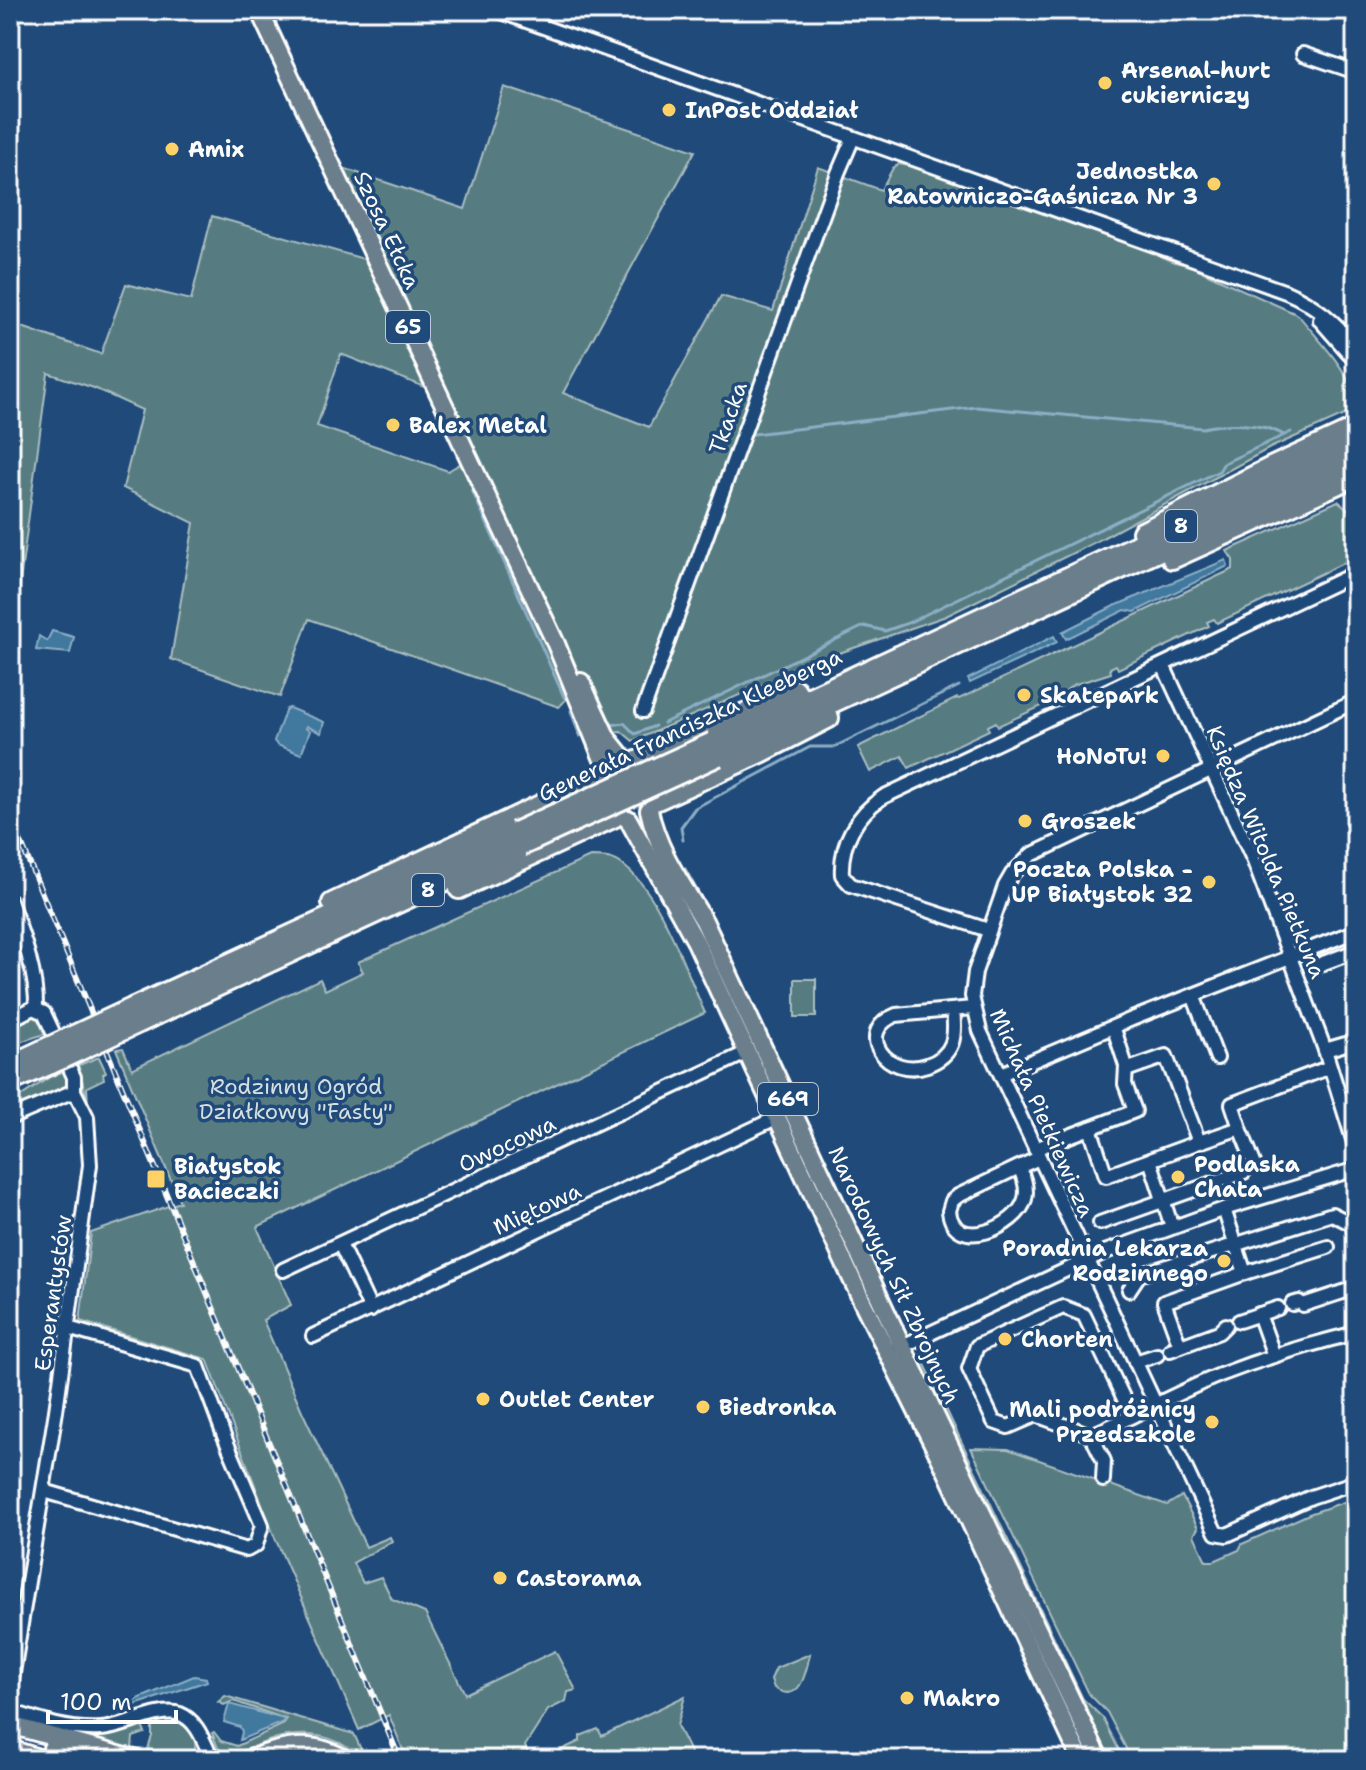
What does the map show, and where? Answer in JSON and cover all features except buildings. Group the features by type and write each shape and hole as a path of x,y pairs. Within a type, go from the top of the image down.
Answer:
{"highway":[{"path":"1053,584 1083,563 1165,519 1356,428"},
{"name":"Generała Franciszka Kleeberga","path":"47,1057 716,749 966,642 1115,573 1312,474 1356,443"},
{"name":"Generała Franciszka Kleeberga","path":"716,749 941,636 1053,584 1312,474 1356,460"},
{"path":"1115,573 1182,556 1356,476"},
{"path":"631,760 847,666 941,636"},
{"path":"652,806 872,699 966,642"},
{"path":"274,952 296,924 334,903 576,788 603,771"},
{"path":"274,952 309,954 362,934 622,818"},
{"name":"8","path":"10,1065 47,1057"},
{"name":"8","path":"10,1082 47,1057"}],"main road":[{"name":"Szosa Ełcka","path":"259,10 556,644 608,741 631,760"},
{"name":"Szosa Ełcka","path":"585,700 603,771"},
{"path":"603,771 631,760"},
{"name":"65","path":"631,760 646,765 656,782 652,806"},
{"name":"65","path":"603,771 597,784 600,804 622,818"},
{"path":"622,818 643,815 652,806"},
{"name":"Narodowych Sił Zbrojnych","path":"652,806 654,832 664,857 875,1285 895,1350"},
{"name":"Narodowych Sił Zbrojnych","path":"622,818 703,938 748,1052 858,1292 895,1350 1100,1760"},
{"path":"858,1292 875,1285"},
{"name":"Narodowych Sił Zbrojnych","path":"927,1416 1081,1760"},
{"path":"10,1725 137,1760"},
{"path":"10,1735 93,1760"},
{"path":"247,1760 298,1745 325,1750 346,1760"},
{"path":"10,1749 45,1760"}],"street":[{"path":"496,10 1308,302 1339,326 1356,347"},
{"path":"1303,54 1356,72"},
{"name":"Tkacka","path":"643,711 853,138"},
{"path":"1270,288 1305,308 1324,324 1356,361"},
{"path":"988,930 851,885 842,875 841,862 856,821 867,808 883,797 1356,573"},
{"name":"Księdza Witolda Pietkuna","path":"1163,665 1253,859 1325,1050 1356,1149"},
{"name":"Michała Pietkiewicza","path":"1356,701 1031,855 1005,886 988,930 975,972 973,1008 980,1031 1214,1530 1221,1536 1311,1497 1356,1482"},
{"path":"10,901 24,939 36,1008 10,1020"},
{"path":"1001,1074 1356,931"},
{"path":"1318,965 1356,951"},
{"path":"1193,995 1217,1058"},
{"name":"Esperantystów","path":"10,1691 44,1491 91,1149 85,1109 74,1091 74,1077 44,1013 36,1008"},
{"path":"953,1010 954,1042 935,1062 901,1068 883,1057 878,1050 879,1027 889,1018 953,1010 973,1008"},
{"path":"1019,1167 1027,1194 1015,1215 980,1233 963,1233 954,1227 949,1211 955,1199 1019,1167 1037,1153 1135,1111 1125,1084 1126,1070 1115,1032"},
{"path":"1325,1050 1356,1041"},
{"name":"Owocowa","path":"283,1270 748,1052"},
{"path":"1126,1070 1166,1056 1199,1142"},
{"path":"1100,1223 1249,1168 1232,1104 1330,1067"},
{"path":"10,1118 74,1091"},
{"name":"Miętowa","path":"313,1336 778,1117"},
{"path":"1090,1128 1106,1176 1240,1128"},
{"path":"1150,1160 1172,1227"},
{"path":"895,1350 1087,1261 1172,1227 1356,1169"},
{"path":"1224,1209 1245,1273"},
{"path":"1129,1290 1139,1275 1332,1214 1352,1224 1356,1238"},
{"path":"340,1244 371,1310"},
{"path":"1226,1325 1219,1332 1175,1348 1164,1302 1328,1247"},
{"path":"1292,1304 1299,1302 1303,1305 1349,1290"},
{"path":"1103,1480 1104,1461 1091,1435 1036,1415 1008,1427 994,1422 969,1369 977,1346 1063,1307 1084,1315 1132,1416"},
{"path":"1239,1321 1278,1308"},
{"path":"1259,1314 1274,1356"},
{"path":"44,1491 247,1550 256,1545 262,1525 198,1366 68,1328"},
{"path":"1091,1435 1222,1375 1274,1356 1356,1333"},
{"path":"1135,1362 1157,1355"},
{"path":"10,1711 87,1730 117,1727 159,1714 175,1713 191,1721 201,1737 208,1760"}],"green space":[{"path":"504,87 695,151 563,393 649,427 721,296 773,311 818,167 881,190 893,168 899,164 925,169 1172,261 1204,269 1203,272 1294,313 1341,368 1356,403 1349,413 1270,448 1095,542 946,616 825,658 633,741 621,731 611,732 562,639 340,167 465,209"},
{"path":"212,216 364,259 427,388 341,354 317,426 448,471 465,461 570,695 559,707 309,619 280,697 171,659 194,523 123,488 142,410 94,388 48,373 10,656 10,323 101,354 126,284 191,300"},
{"path":"1338,501 1356,516 1356,557 1217,623 1214,619 1207,622 1209,626 1118,669 1116,665 1110,668 1111,673 1073,685 1055,700 998,726 996,722 988,726 989,730 909,768 902,756 870,772 858,747 1233,569 1233,560 1227,551"},
{"name":"Rodzinny Ogród Działkowy \"Fasty\"","path":"590,857 609,858 620,863 647,892 670,932 705,1013 257,1227 291,1305 263,1320 302,1411 366,1547 390,1537 392,1541 353,1563 363,1583 381,1577 392,1599 425,1613 465,1694 555,1651 576,1690 568,1692 566,1701 548,1710 525,1746 531,1760 407,1760 389,1715 359,1730 275,1538 207,1359 80,1321 91,1233 180,1202 116,1049 123,1048 132,1069 320,979 325,990 363,972 358,962"},
{"path":"685,868 712,917 860,1236 682,870"},
{"path":"795,979 816,979 816,1017 795,1017"},
{"path":"38,1014 48,1033 10,1045 10,1030 18,1020"},
{"path":"99,1057 106,1072 104,1079 87,1087 88,1104 81,1075 74,1067"},
{"path":"66,1070 70,1078 65,1090 13,1110 11,1103"},
{"path":"922,1358 1083,1699 1103,1718 1124,1760 1110,1760 1021,1583 988,1513 970,1464 921,1365"},
{"path":"971,1448 1008,1449 1167,1505 1182,1496 1198,1528 1194,1535 1206,1561 1214,1561 1239,1550 1242,1544 1309,1514 1356,1498 1356,1760 1132,1760 1107,1712 1089,1694"},
{"path":"810,1654 804,1678 796,1690 790,1693 774,1688 771,1679 776,1668"},
{"path":"225,1696 354,1734 366,1760 360,1760 330,1739 305,1735 292,1735 226,1753 218,1748 212,1733 221,1741 237,1746 284,1724 286,1719 233,1701 224,1705 218,1702"},
{"path":"685,1696 677,1726 694,1760 540,1760 580,1741 580,1736 598,1729 602,1736"},
{"path":"168,1717 183,1722 192,1732 195,1745 193,1760 154,1760 56,1729 142,1726 145,1733 133,1737 132,1748 147,1752 152,1723"}],"water":[{"path":"1226,560 1228,566 1135,612 1125,610 1066,639 1062,632 1112,607"},
{"path":"52,631 74,637 70,653 36,650 39,636 47,641"},
{"path":"1054,636 1057,642 970,683 968,679"},
{"path":"289,708 324,722 321,733 306,726 310,731 301,754 274,741"},
{"path":"194,1676 206,1678 207,1681 123,1709 138,1699"},
{"path":"229,1704 284,1719 240,1740 240,1727 224,1722"}],"waterway":[{"path":"754,434 977,407 1203,428 1245,425 1284,435"},
{"path":"664,723 864,626 885,631 908,623 1219,471 1224,463 1291,432"},
{"path":"472,490 564,697"},
{"path":"683,840 681,827 695,808 810,747 834,747 959,686"},
{"path":"571,711 580,736 584,734"},
{"path":"611,725 624,723 635,734 655,726"}],"railway":[{"path":"10,816 400,1760"}],"place":[{"name":"Arsenal-hurt cukierniczy","path":"1105,83"},
{"name":"InPost Oddział","path":"669,110"},
{"name":"Amix","path":"172,149"},
{"name":"Jednostka Ratowniczo-Gaśnicza Nr 3","path":"1214,184"},
{"name":"Balex Metal","path":"393,425"},
{"name":"Skatepark","path":"1024,695"},
{"name":"HoNoTu!","path":"1163,756"},
{"name":"Groszek","path":"1025,821"},
{"name":"Poczta Polska - UP Białystok 32","path":"1209,882"},
{"name":"Podlaska Chata","path":"1178,1177"},
{"name":"Białystok Bacieczki","path":"156,1179"},
{"name":"Poradnia Lekarza Rodzinnego","path":"1224,1261"},
{"name":"Chorten","path":"1005,1339"},
{"name":"Outlet Center","path":"483,1399"},
{"name":"Biedronka","path":"703,1407"},
{"name":"Mali podróżnicy Przedszkole","path":"1212,1422"},
{"name":"Castorama","path":"500,1578"},
{"name":"Makro","path":"907,1698"}]}
